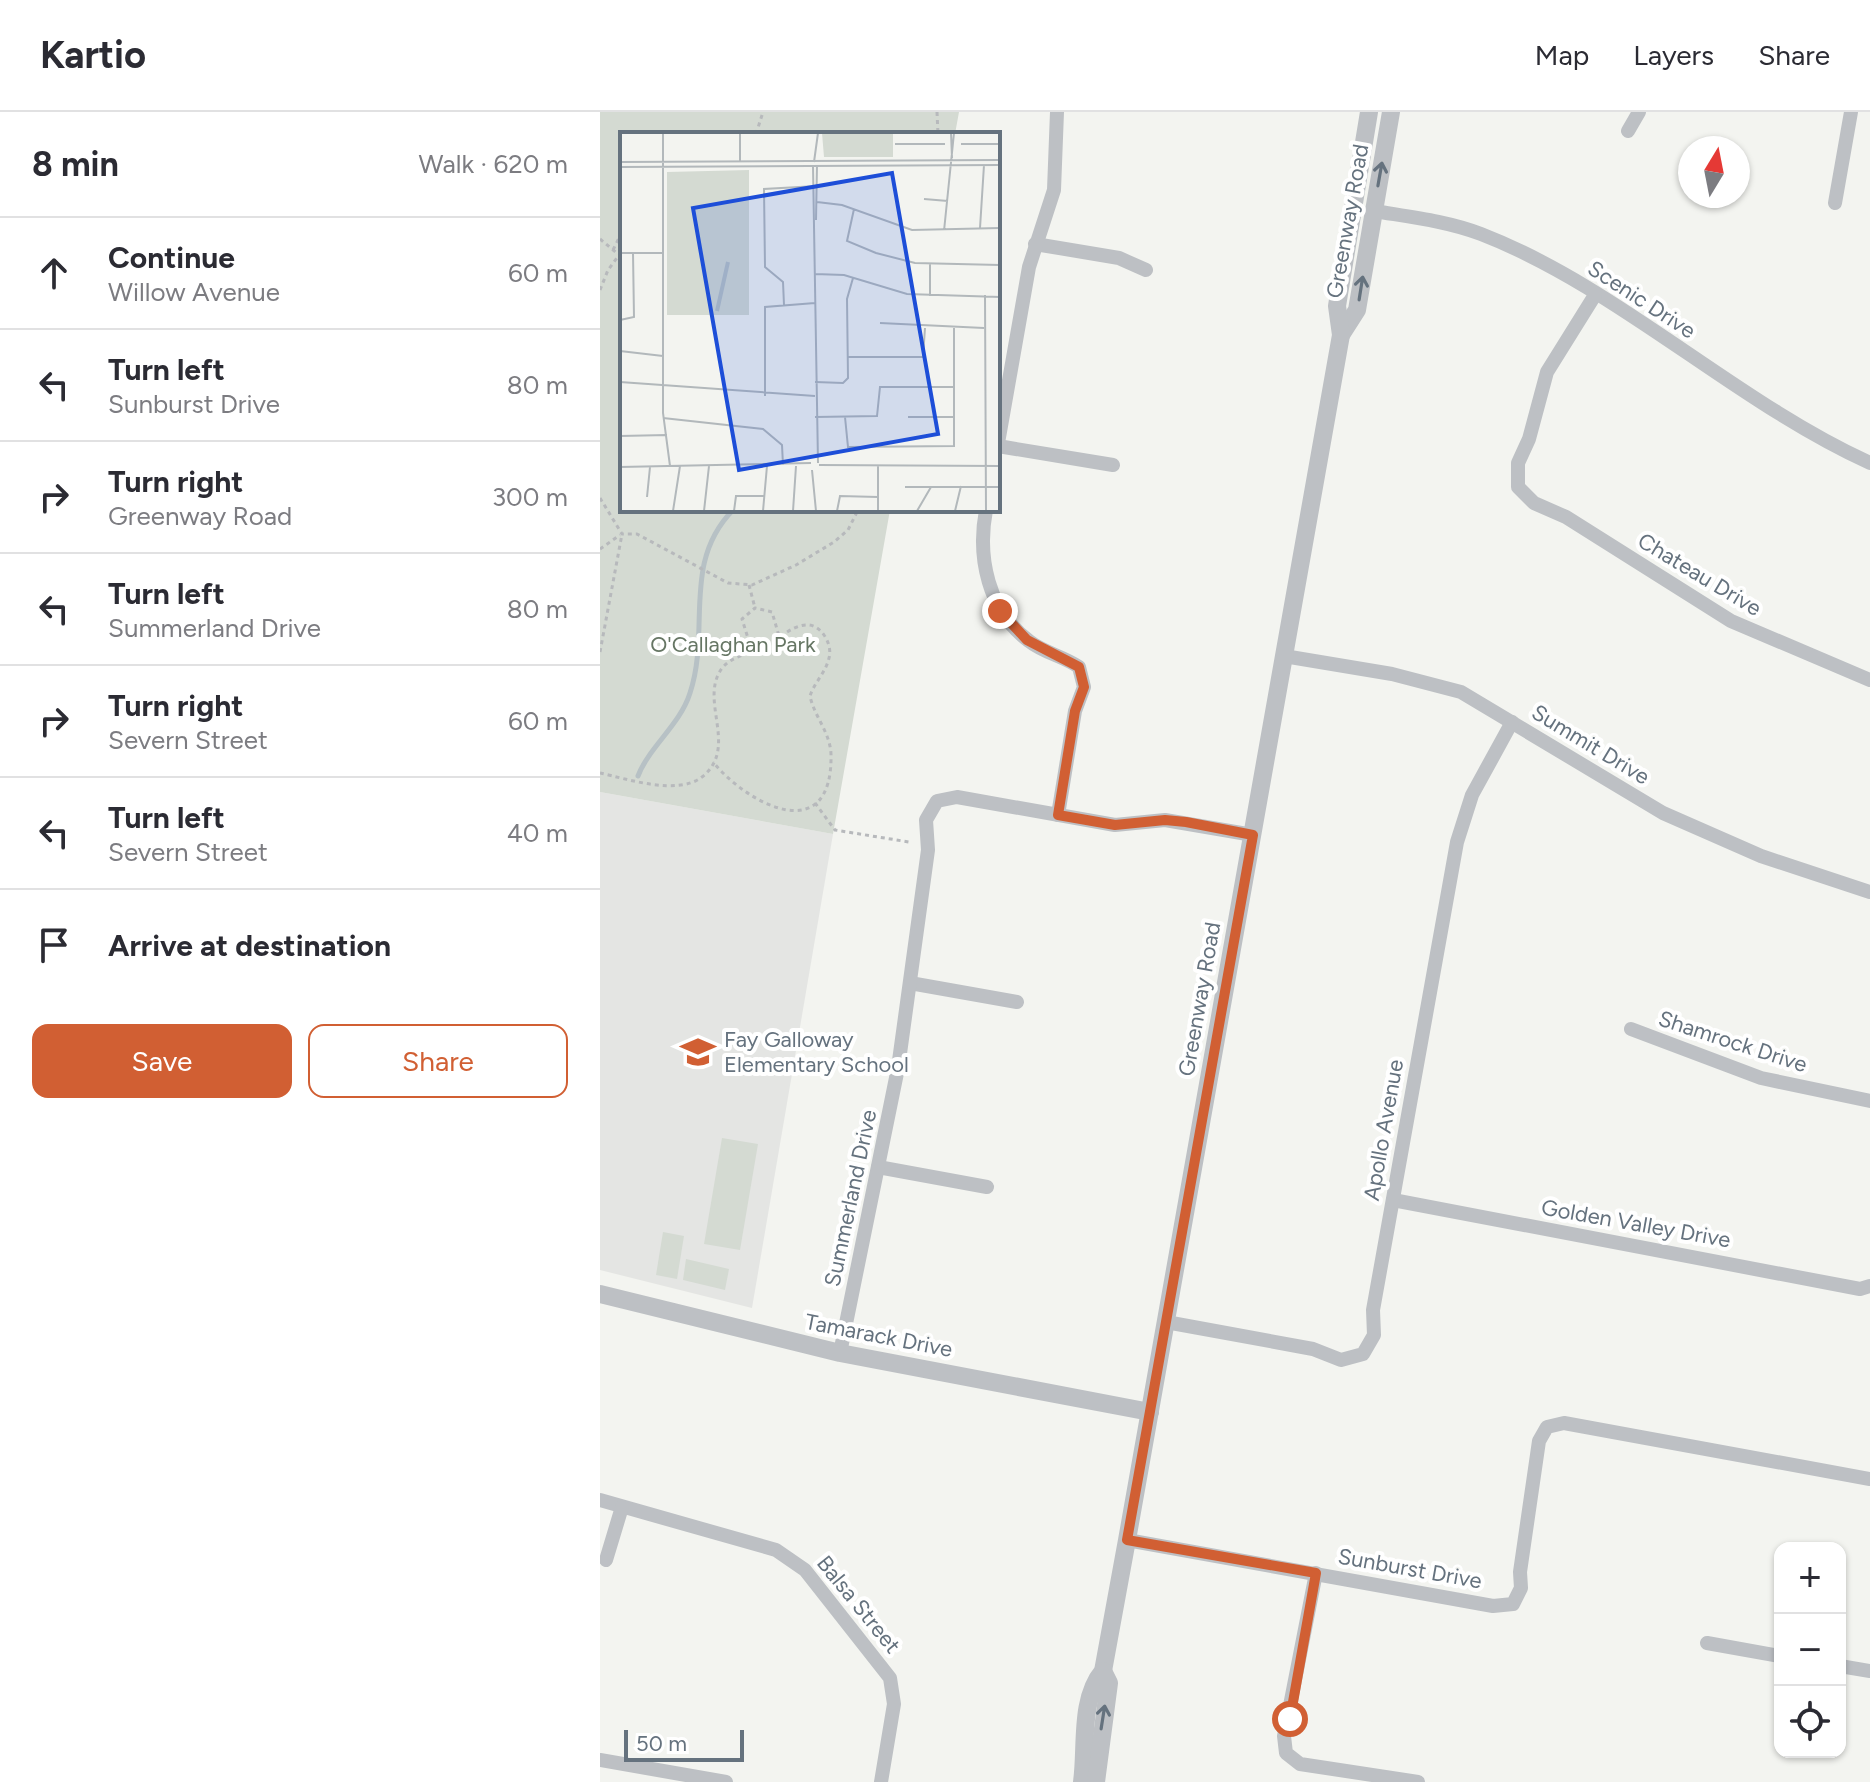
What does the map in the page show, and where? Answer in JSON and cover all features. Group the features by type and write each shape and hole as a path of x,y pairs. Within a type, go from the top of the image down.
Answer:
{"street":[{"path":"1000,433 1035,244 1054,190 1057,112"},
{"name":"Greenway Road","path":"1082,1782 1089,1703 1094,1681 1103,1671 1341,335 1337,306 1369,112"},
{"name":"Greenway Road","path":"1341,335 1357,310 1391,112"},
{"path":"1628,131 1639,112"},
{"path":"1835,203 1851,112"},
{"name":"Scenic Drive","path":"1374,211 1477,233 1551,268 1792,423 1870,463"},
{"path":"1035,244 1119,258 1146,270"},
{"name":"Chateau Drive","path":"1595,295 1547,372 1529,439 1518,463 1518,487 1534,503 1566,517 1731,621 1870,680"},
{"path":"1000,444 1113,465"},
{"path":"986,512 982,553 987,579 1000,611 1027,640 1079,667 1084,687 1075,711 1058,815"},
{"name":"Summit Drive","path":"1284,656 1433,683 1461,692 1581,767 1663,813 1761,856 1870,892"},
{"name":"Apollo Avenue","path":"1166,1322 1313,1349 1341,1360 1363,1354 1374,1335 1373,1310 1460,828 1484,769 1512,722"},
{"name":"Summerland Drive","path":"840,1353 878,1167 910,983 928,850 926,820 937,801 957,797 1115,825 1165,820 1253,835"},
{"path":"910,983 1017,1002"},
{"name":"Shamrock Drive","path":"1631,1029 1761,1078 1870,1101"},
{"path":"878,1167 987,1187"},
{"name":"Golden Valley Drive","path":"1393,1200 1860,1289 1870,1286"},
{"name":"Tamarack Drive","path":"600,1294 840,1353 1150,1412"},
{"name":"Sunburst Drive","path":"1127,1540 1493,1606 1513,1604 1521,1588 1520,1572 1539,1441 1547,1427 1564,1423 1870,1479"},
{"name":"Balsa Street","path":"600,1500 776,1550 805,1570 890,1678 894,1704 881,1782"},
{"path":"606,1560 622,1507"},
{"path":"1316,1573 1284,1736 1286,1753 1300,1764 1418,1782"},
{"path":"1707,1643 1774,1655"},
{"path":"1846,1667 1870,1671"},
{"name":"Greenway Road","path":"1096,1782 1109,1683 1103,1671"},
{"path":"600,1760 726,1782"}],"path":[{"path":"757,132 763,112"},
{"path":"937,112 938,132"},
{"path":"613,250 620,236"},
{"path":"600,239 620,252 600,290"},
{"path":"600,498 622,534 602,626 600,652"},
{"path":"600,515 607,509"},
{"path":"600,549 622,534 637,534 728,583 749,585 796,565 834,542 848,530 857,512"},
{"path":"749,585 755,608"},
{"path":"755,608 772,612 779,636"},
{"path":"752,651 742,619 755,608"},
{"path":"600,773 680,785 702,777 713,762 719,737 714,694 717,676 730,661 799,625 815,627 823,632 830,651 829,660 810,696 830,745 829,772 815,803 800,810 762,804 736,786 713,762"},
{"path":"815,803 835,830 909,842"}],"shaded area":[{"name":"Fay Galloway Elementary School","path":"600,792 833,834 752,1308 600,1270"}],"green space":[{"name":"O'Callaghan Park","path":"600,112 959,112 955,132 620,132 620,512 890,512 833,834 600,792"},
{"path":"722,1138 758,1144 740,1250 704,1244"},
{"path":"663,1232 684,1236 677,1279 656,1275"},
{"path":"686,1259 729,1269 725,1290 683,1280"}],"waterway":[{"path":"638,776 690,693 696,669 702,575 707,552 717,530 731,512"}],"place":[{"name":"Fay Galloway Elementary School","path":"698,1052"}],"route":[{"path":"1000,611 1027,640 1079,667 1084,687 1075,711 1058,815 1115,825 1165,820 1186,822 1253,835 1127,1540 1316,1573 1290,1719"}]}
